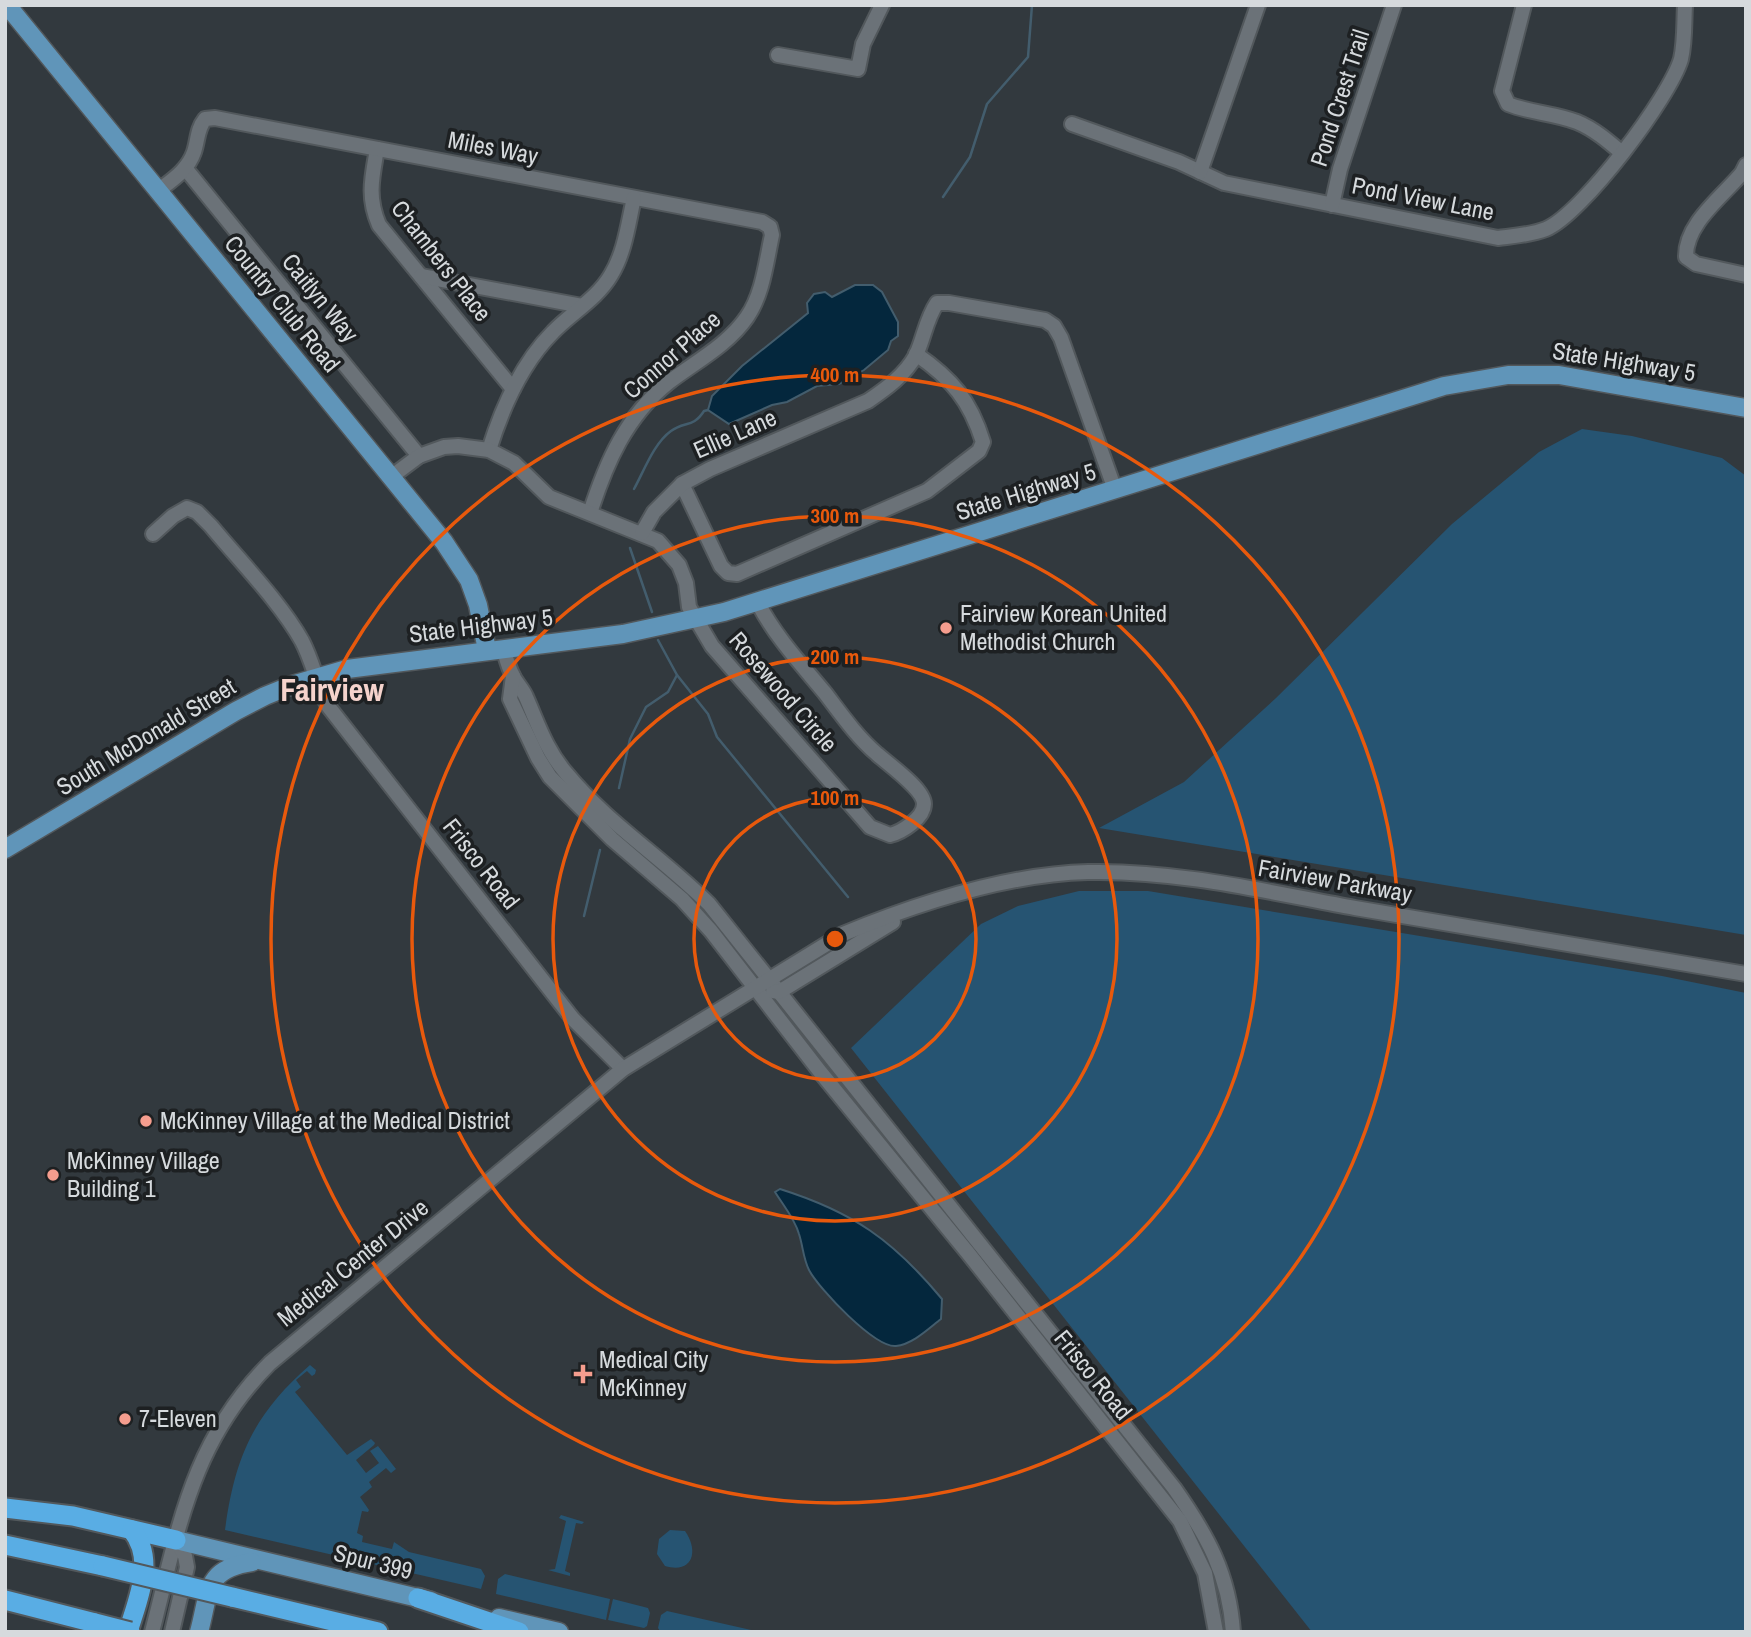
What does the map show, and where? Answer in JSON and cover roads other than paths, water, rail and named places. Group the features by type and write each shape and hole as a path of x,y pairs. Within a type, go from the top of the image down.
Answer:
{"highway":[{"path":"5,1508 73,1516 176,1540"},
{"path":"5,1600 129,1632 145,1568 141,1542 132,1530"},
{"path":"5,1545 378,1632"},
{"path":"418,1598 519,1632"}],"main road":[{"name":"Country Club Road","path":"7,5 444,542 469,580 495,649"},
{"name":"State Highway 5","path":"316,677 374,664 623,634 758,603 1444,386 1493,377 1542,373 1576,376 1746,408"},
{"name":"South McDonald Street","path":"5,849 246,706 316,677"},
{"name":"Spur 399","path":"176,1540 559,1632"},
{"path":"199,1632 212,1581 231,1565 262,1561"}],"street":[{"path":"778,55 858,69 863,44 882,5"},
{"name":"Pond Crest Trail","path":"1332,205 1340,169 1394,5"},
{"path":"1524,5 1502,91 1508,104 1577,122 1597,133 1622,153"},
{"name":"Pond View Lane","path":"1072,124 1179,162 1224,183 1498,238 1522,236 1546,229 1567,216 1637,136 1673,78 1681,58 1685,5"},
{"path":"1200,172 1257,7"},
{"name":"Miles Way","path":"186,168 200,126 205,119 215,118 762,222 770,227"},
{"name":"Chambers Place","path":"377,149 370,194 371,208 379,225 513,388"},
{"path":"1746,164 1729,189 1696,224 1686,246 1686,257 1696,264 1746,275"},
{"path":"158,191 186,168"},
{"name":"Caitlyn Way","path":"186,168 419,456"},
{"path":"489,450 513,388 552,333 598,292 610,276 620,256 634,198"},
{"name":"Connor Place","path":"590,513 607,463 622,433 667,384 733,333 747,317 758,297 772,235 770,227"},
{"path":"421,276 582,306"},
{"name":"Ellie Lane","path":"642,533 654,512 682,484 710,469 868,401 888,387 916,354 937,303 1045,320 1054,326 1061,338 1115,490"},
{"path":"682,484 721,566 728,573 737,574 927,491 979,451 983,442 964,397 942,372 916,354"},
{"path":"391,477 419,456 434,450 458,446 489,450 514,463 549,497 658,541 679,565 694,619"},
{"name":"Frisco Road","path":"153,534 173,516 187,508 197,512 211,526 294,627 308,654 328,706 573,1019 623,1069"},
{"name":"Rosewood Circle","path":"694,619 712,646 870,827 890,835 901,830 915,820 922,810 924,804 918,791 864,742 770,626 758,603"},
{"path":"495,649 513,676 510,699 550,777 624,839 677,873 709,904 1027,1303 1212,1548 1228,1591 1233,1632"},
{"name":"Frisco Road","path":"624,839 711,932 1014,1313 1187,1518 1205,1573 1216,1632"},
{"name":"Fairview Parkway","path":"623,1069 844,934 954,895 1022,880 1086,872 1120,873 1217,884 1746,974"},
{"name":"Fairview Parkway","path":"779,992 917,909"},
{"path":"754,987 779,992"},
{"name":"Medical Center Drive","path":"152,1632 189,1492 208,1446 237,1399 261,1371 299,1338 623,1069"},
{"path":"868,1132 881,1121"},
{"path":"1014,1313 1027,1303"},
{"path":"172,1632 187,1567 185,1556 176,1540"}],"waterway":[{"path":"943,197 970,157 987,104 1028,57 1032,5"},
{"path":"634,489 654,450 665,436 696,420 708,410"},
{"path":"630,548 652,612"},
{"path":"619,788 630,739 646,707 668,692 677,675 658,640"},
{"path":"677,675 708,714 717,737 848,897"},
{"path":"584,916 600,850"}],"place":[{"name":"Fairview Korean United Methodist Church","path":"946,628"},
{"name":"McKinney Village at the Medical District","path":"146,1121"},
{"name":"McKinney Village Building 1","path":"53,1175"},
{"name":"Medical City McKinney","path":"583,1374"},
{"name":"7-Eleven","path":"125,1419"}],"district":[{"name":"Fairview","path":"332,690"}]}
